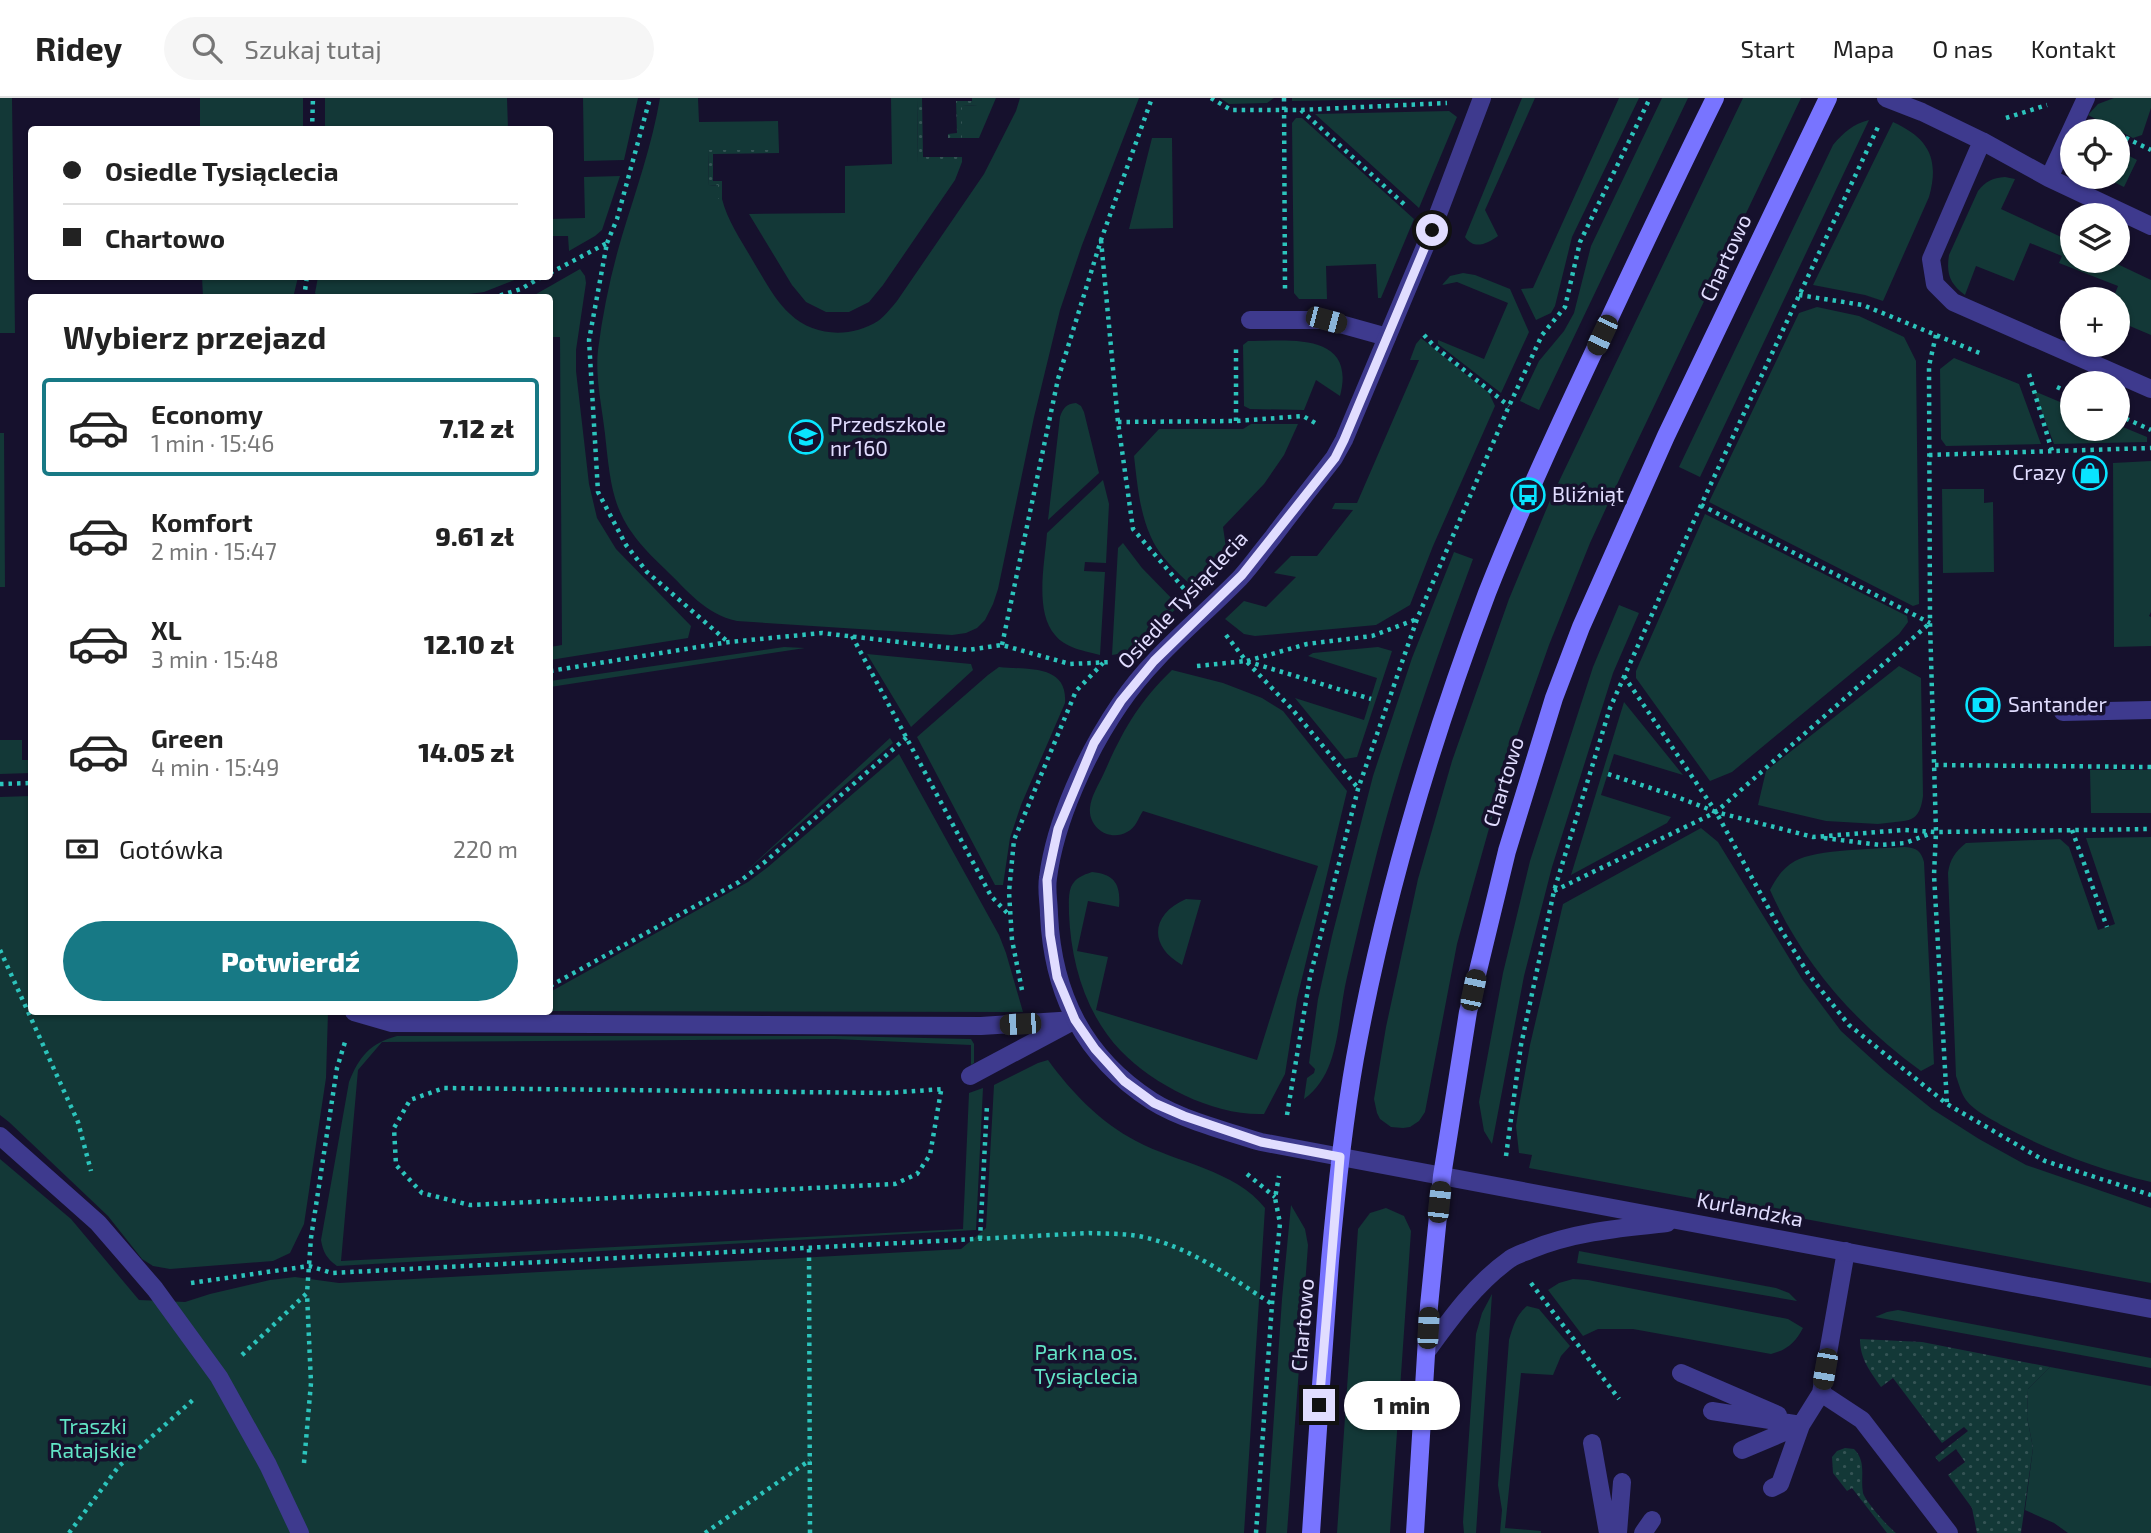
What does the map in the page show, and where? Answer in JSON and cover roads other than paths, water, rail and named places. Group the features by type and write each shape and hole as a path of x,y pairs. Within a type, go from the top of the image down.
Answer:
{"street":[{"name":"Chartowo","path":"1311,1533 1322,1353 1340,1157 1355,1059 1406,836 1437,734 1487,593 1569,403 1714,98"},
{"name":"Chartowo","path":"1415,1533 1429,1306 1442,1176 1468,1012 1507,851 1554,698 1581,627 1666,436 1828,98"},
{"path":"1886,98 1922,112 2049,178 2151,226"},
{"path":"2049,178 2086,98"},
{"name":"Osiedle Tysiąclecia","path":"1340,1157 1240,1136 1154,1103 1124,1081 1095,1049 1075,1020 1057,977 1050,935 1047,880 1058,829 1094,743 1121,701 1154,661 1242,575 1335,458 1432,230 1480,101"},
{"path":"1982,141 1931,259 1935,284 1953,302 2151,388"},
{"path":"1250,320 1326,320 1387,337"},
{"path":"2063,712 2151,710"},
{"path":"364,1015 392,1024 981,1026 1075,1020"},
{"path":"970,1076 1075,1020"},
{"path":"0,1136 98,1223 155,1289 219,1377 268,1465 300,1533"},
{"name":"Kurlandzka","path":"1340,1157 2151,1309"},
{"path":"1427,1351 1472,1293 1512,1257 1556,1239 1687,1221"},
{"path":"1772,1488 1780,1484 1801,1425 1821,1393 1846,1251"},
{"path":"1681,1373 1801,1425"},
{"path":"1821,1393 1862,1420 1949,1533"},
{"path":"1712,1411 1801,1425"},
{"path":"1742,1450 1801,1425"},
{"path":"1592,1443 1608,1533"},
{"path":"1618,1533 1622,1482"}],"place":[{"name":"Przedszkole nr 160","path":"806,437"},
{"name":"Crazy","path":"2090,473"},
{"name":"Bliźniąt","path":"1528,495"},
{"name":"Santander","path":"1983,705"}],"park label":[{"name":"Park na os. Tysiąclecia","path":"1086,1365"},
{"name":"Traszki Ratajskie","path":"93,1439"}]}
